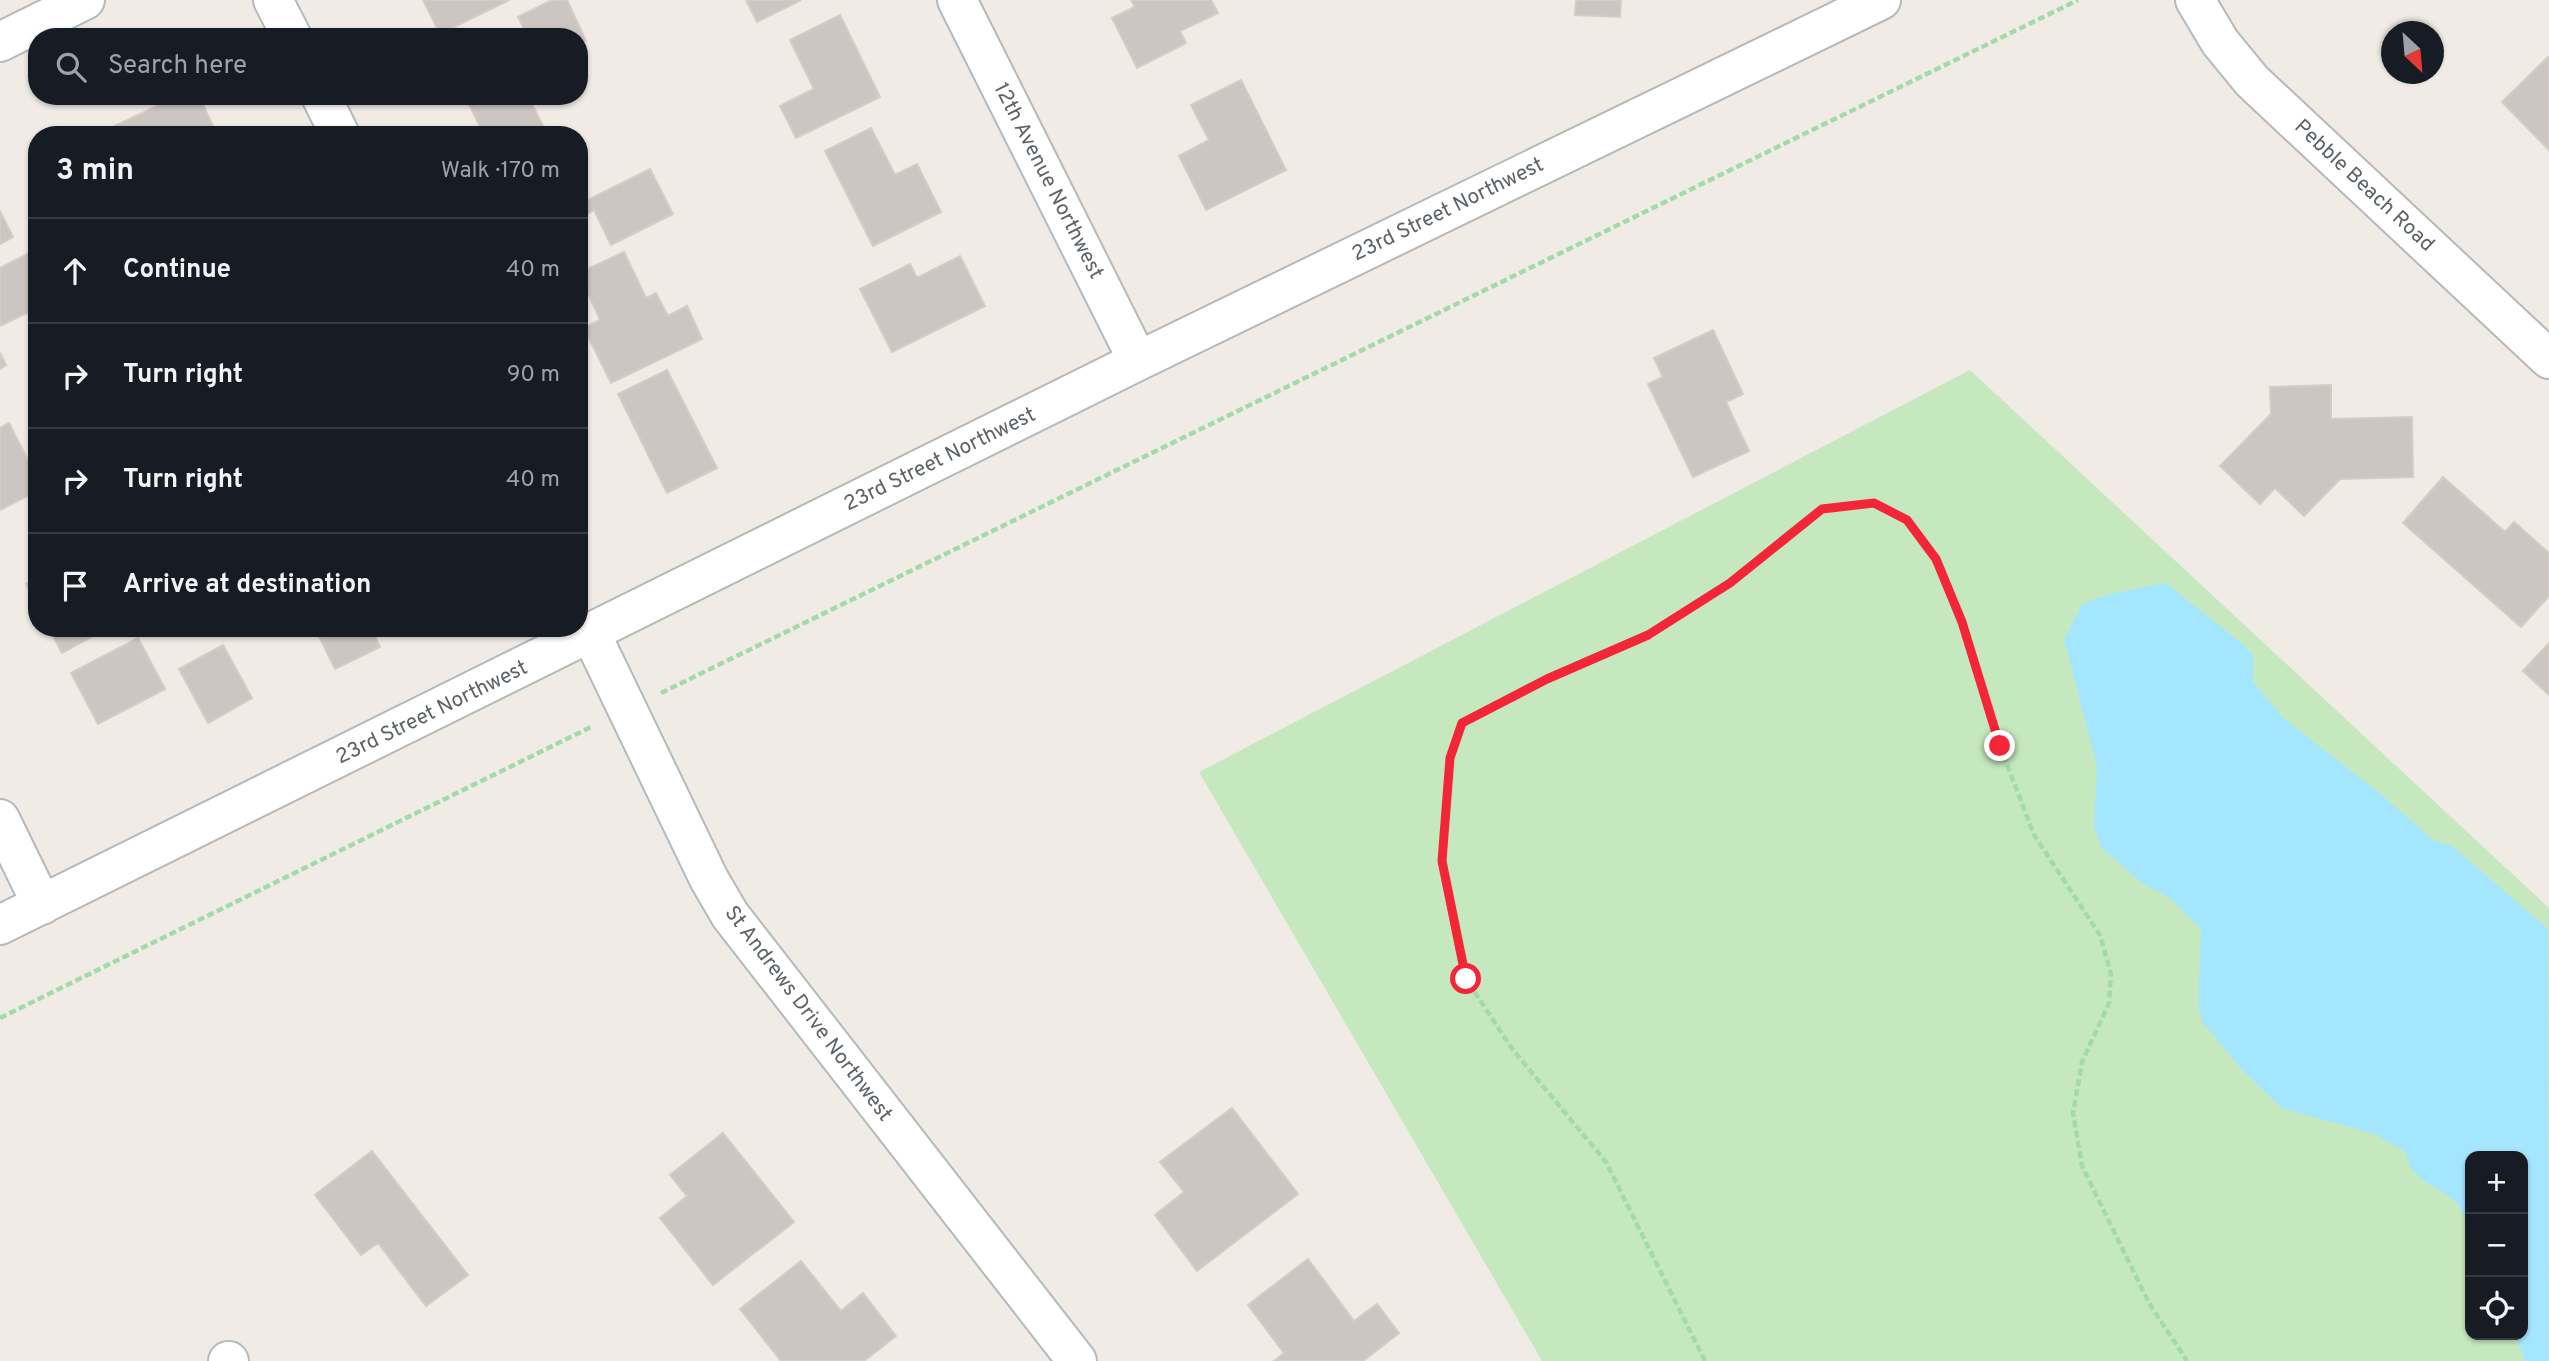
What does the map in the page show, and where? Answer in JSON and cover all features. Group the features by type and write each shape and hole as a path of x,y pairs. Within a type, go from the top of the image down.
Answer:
{"street":[{"path":"28,28 85,0"},
{"path":"273,0 287,28"},
{"name":"12th Avenue Northwest","path":"957,0 1138,361"},
{"name":"23rd Street Northwest","path":"588,635 1138,361 1881,0"},
{"name":"Pebble Beach Road","path":"2195,0 2220,42 2252,81 2549,359"},
{"path":"0,42 28,28"},
{"path":"325,105 336,126"},
{"name":"St Andrews Drive Northwest","path":"591,634 709,879 730,915 1077,1361"},
{"name":"23rd Street Northwest","path":"0,925 585,637"},
{"path":"0,819 42,905"}],"path":[{"path":"0,1018 2078,0"},
{"path":"1704,1361 1606,1162 1513,1050 1466,979 1442,861 1450,758 1462,723 1547,679 1648,635 1730,583 1822,509 1874,503 1907,520 1936,559 1962,622 2000,746 2034,835 2100,935 2111,974 2109,1003 2082,1062 2073,1113 2082,1166 2149,1303 2187,1361"}],"green space":[{"path":"1970,370 2549,908 2549,1361 1542,1361 1199,772"}],"water":[{"path":"2166,583 2246,647 2253,656 2253,682 2284,719 2376,790 2434,841 2452,846 2548,929 2549,1361 2525,1361 2517,1340 2528,1340 2528,1151 2465,1151 2465,1218 2455,1201 2413,1170 2406,1152 2374,1134 2282,1108 2245,1073 2203,1023 2198,1006 2201,929 2170,898 2143,884 2102,848 2094,826 2097,765 2064,640 2082,604 2110,594"}],"building":[{"path":"423,0 509,0 452,28 437,28"},
{"path":"552,0 567,0 580,28 524,28 518,17"},
{"path":"746,0 801,0 757,22"},
{"path":"1131,0 1211,0 1218,13 1180,31 1186,43 1137,68 1112,18 1135,7"},
{"path":"1576,0 1621,0 1620,17 1575,15"},
{"path":"840,15 880,97 796,138 780,106 814,89 790,40"},
{"path":"2549,58 2549,150 2502,102"},
{"path":"1241,80 1286,170 1206,210 1179,156 1209,140 1191,105"},
{"path":"159,105 203,105 213,126 115,126"},
{"path":"469,105 532,105 543,126 480,126"},
{"path":"871,128 895,175 917,164 941,212 873,246 825,151"},
{"path":"650,169 673,214 611,245 594,210 588,213 588,200"},
{"path":"0,211 13,237 0,244"},
{"path":"624,252 646,298 656,293 668,316 687,306 702,339 611,383 588,336 588,326 600,320 588,293 588,269"},
{"path":"28,254 28,312 0,326 0,268"},
{"path":"960,256 985,306 892,352 860,289 910,264 917,278"},
{"path":"1713,330 1743,394 1726,402 1749,451 1693,477 1648,384 1663,377 1654,358"},
{"path":"0,353 6,365 0,369"},
{"path":"667,370 717,468 667,493 618,394"},
{"path":"2331,385 2331,419 2412,417 2413,477 2340,479 2304,516 2275,488 2260,504 2220,466 2271,414 2270,387"},
{"path":"9,423 28,460 28,496 0,510 0,428"},
{"path":"2443,477 2505,532 2514,522 2549,553 2549,596 2521,627 2403,523"},
{"path":"54,637 91,637 62,653"},
{"path":"319,637 375,637 380,647 335,669"},
{"path":"138,638 165,689 98,724 71,673"},
{"path":"2549,643 2549,695 2523,671"},
{"path":"223,645 252,698 208,723 179,669"},
{"path":"1232,1108 1298,1194 1197,1271 1155,1215 1184,1192 1160,1162"},
{"path":"723,1133 794,1222 713,1285 660,1218 687,1196 670,1175"},
{"path":"372,1151 468,1275 426,1306 378,1243 361,1255 315,1195"},
{"path":"1308,1259 1354,1321 1377,1304 1399,1333 1363,1361 1274,1361 1284,1353 1248,1305"},
{"path":"801,1261 841,1311 863,1293 896,1336 864,1361 781,1361 740,1309"}],"route":[{"path":"1466,979 1442,861 1450,758 1462,723 1547,679 1648,635 1730,583 1822,509 1874,503 1907,520 1936,559 1962,622 2000,746"}]}
